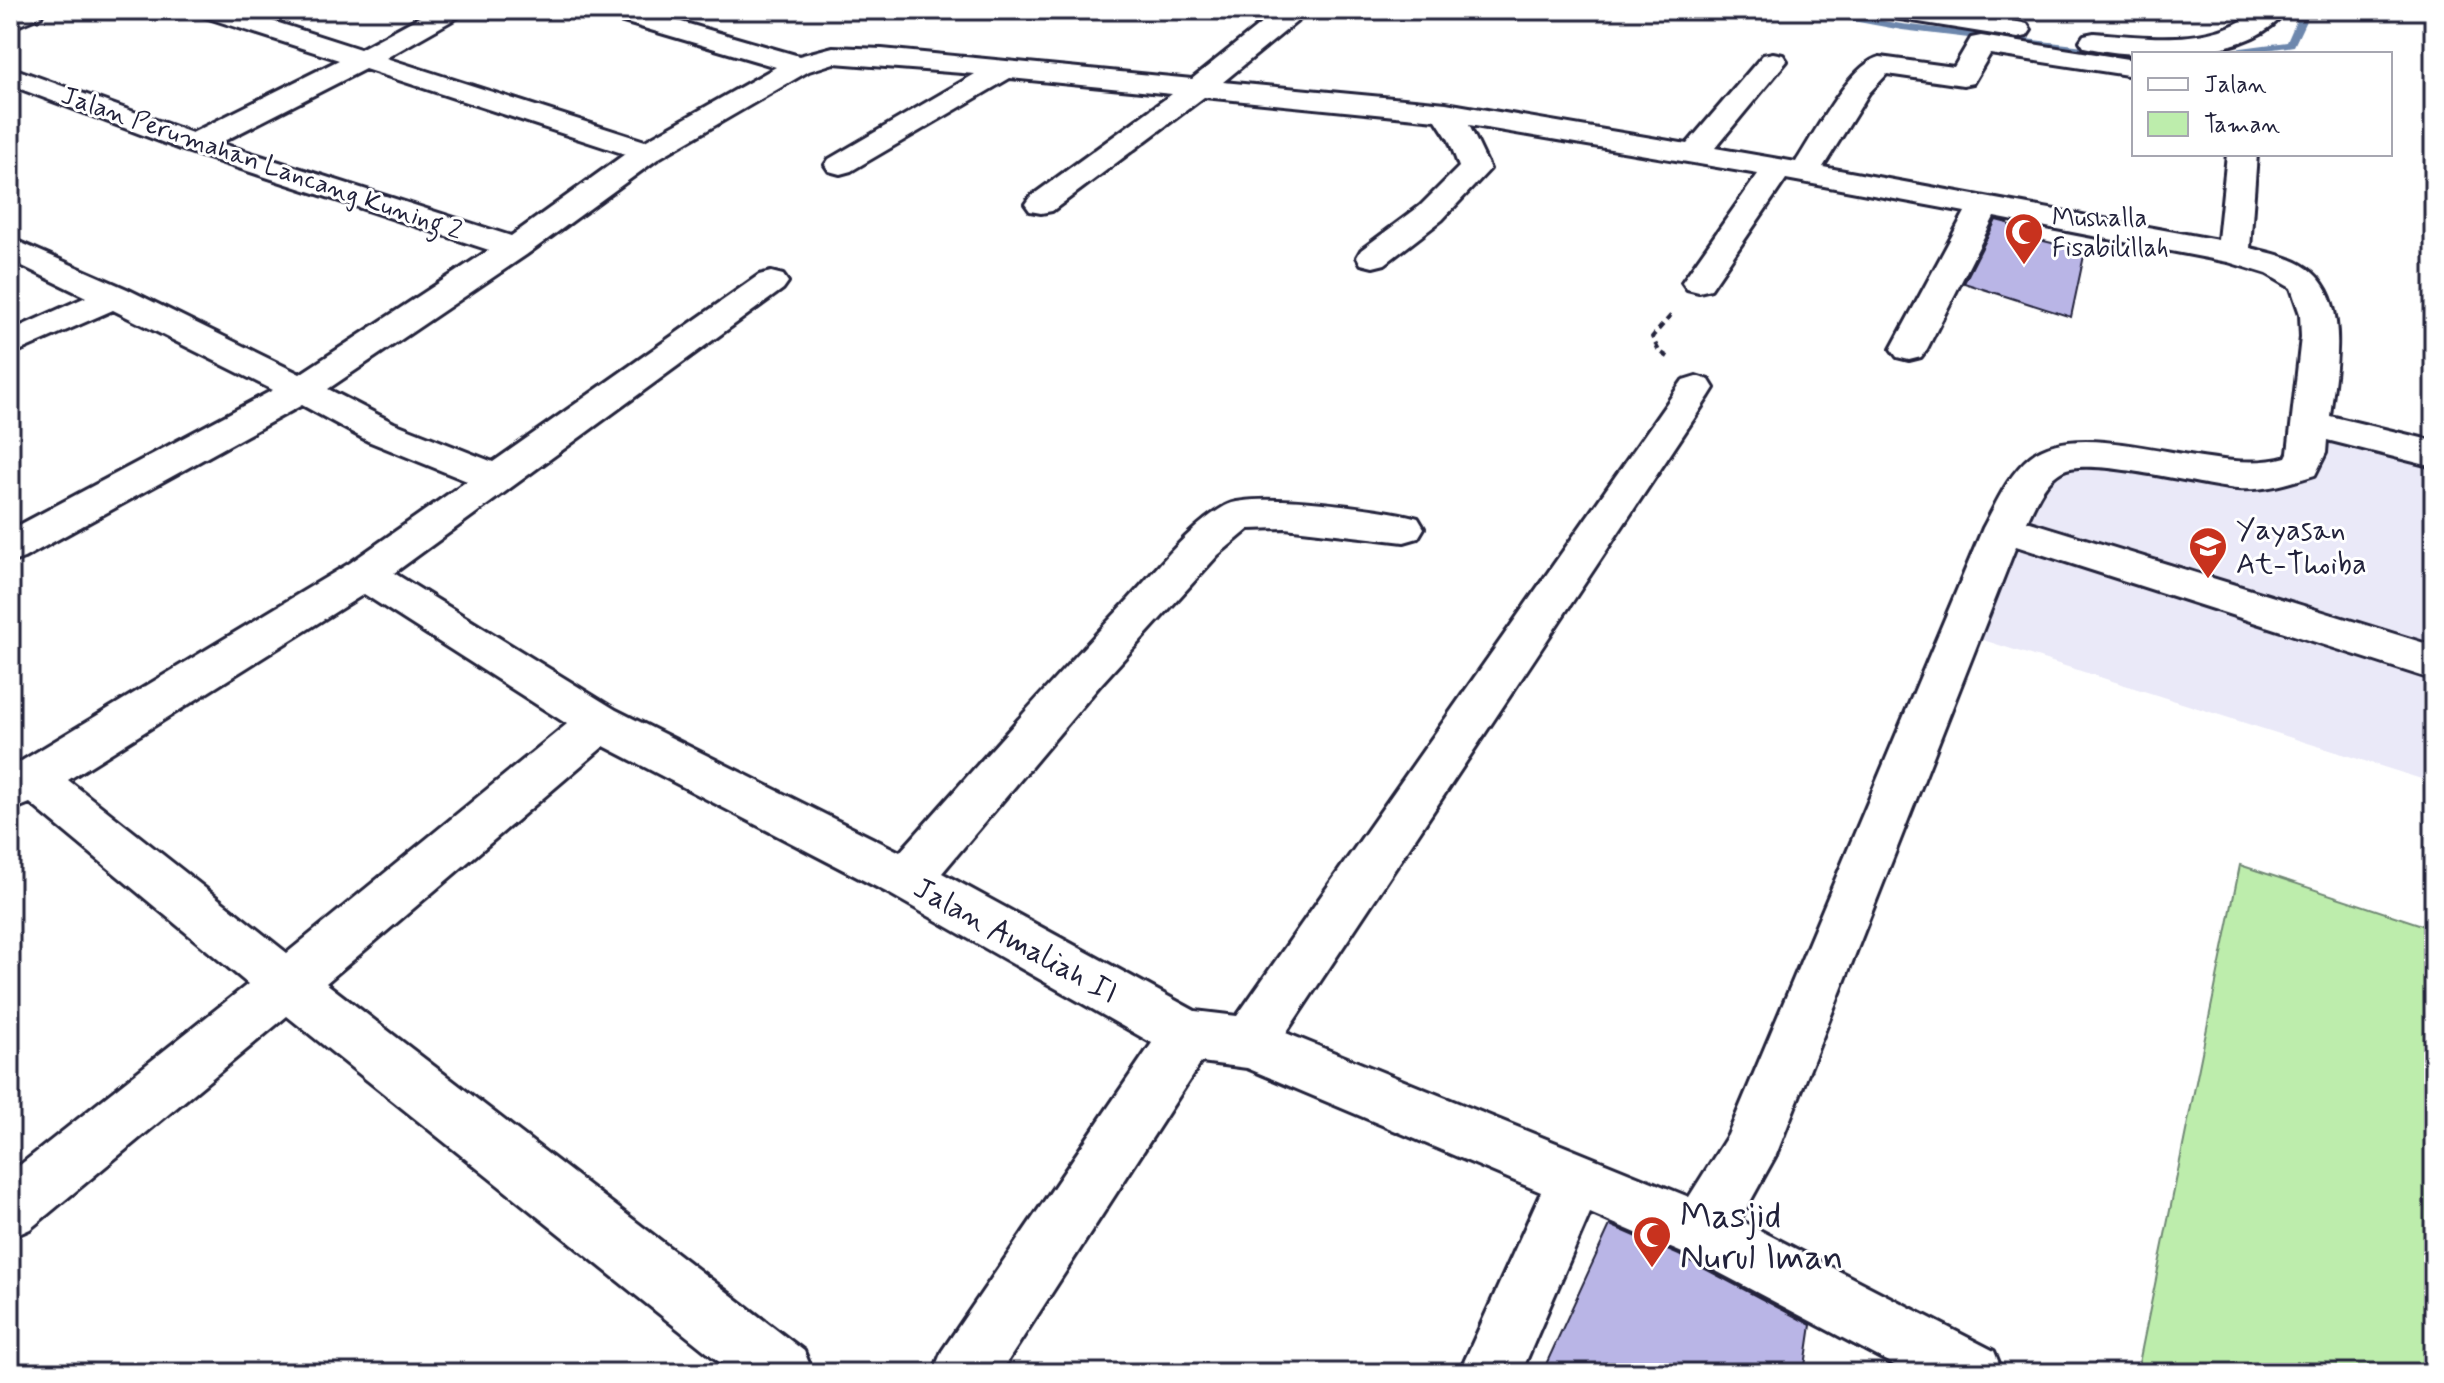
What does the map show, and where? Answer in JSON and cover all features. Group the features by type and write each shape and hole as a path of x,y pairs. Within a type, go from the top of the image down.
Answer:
{"street":[{"path":"10,21 32,10"},
{"path":"211,10 648,152"},
{"path":"194,144 363,59 451,10"},
{"path":"612,10 799,65"},
{"path":"1894,10 2072,39 2138,44 2221,40 2263,21 2274,10"},
{"path":"1041,204 1197,89 1291,13"},
{"path":"1699,282 1880,65 1963,77 1981,44 2132,68"},
{"path":"10,548 301,390 515,248 648,152 799,65 819,58 848,55 1446,112 1984,206 2233,253 2287,270 2309,288 2320,340 2307,453 2302,466 2291,472 2240,477 2099,456 2062,455 2034,474 2003,528 1748,1155 1701,1231"},
{"path":"1693,155 1773,61"},
{"path":"840,165 1003,70"},
{"name":"Jalan Perumahan Lancang Kuning 2","path":"10,75 194,144 515,248"},
{"path":"1373,257 1431,213 1475,169 1464,140 1446,112"},
{"path":"2233,253 2242,156"},
{"path":"1909,349 1984,206"},
{"path":"10,248 115,296 381,432 499,479"},
{"path":"771,282 364,574 21,785 287,984 782,1373"},
{"path":"10,344 115,296"},
{"path":"1249,1043 1696,388"},
{"path":"2309,423 2434,454"},
{"path":"907,879 1086,672 1204,545 1240,515 1285,514 1404,528"},
{"path":"2003,528 2434,663"},
{"name":"Jalan Amaliah II","path":"364,574 600,723 907,879 1188,1035 1249,1043 1701,1231 1972,1373"},
{"path":"10,1209 287,984 600,723"},
{"path":"964,1373 1188,1035"},
{"path":"1490,1373 1577,1178"}],"path":[{"path":"1696,388 1680,364 1659,351 1652,337 1699,282"}],"shaded area":[{"name":"Yayasan At-Thoiba","path":"2309,423 2434,454 2434,783 1961,633 2049,461 2291,472"}],"green space":[{"path":"2240,865 2434,929 2434,1373 2137,1373"}],"building":[{"name":"Mushalla Fisabilillah","path":"1996,220 2008,223 2015,234 2085,251 2071,317 1964,283"},
{"name":"Masjid Nurul Iman","path":"1610,1225 1679,1255 1811,1325 1804,1373 1542,1373"}],"waterway":[{"path":"1798,10 1902,27 2132,54"},
{"path":"2233,52 2291,44 2306,10"}],"place":[{"name":"Mushalla Fisabilillah","path":"2024,266"},
{"name":"Yayasan At-Thoiba","path":"2208,580"},
{"name":"Masjid Nurul Iman","path":"1652,1269"}]}
